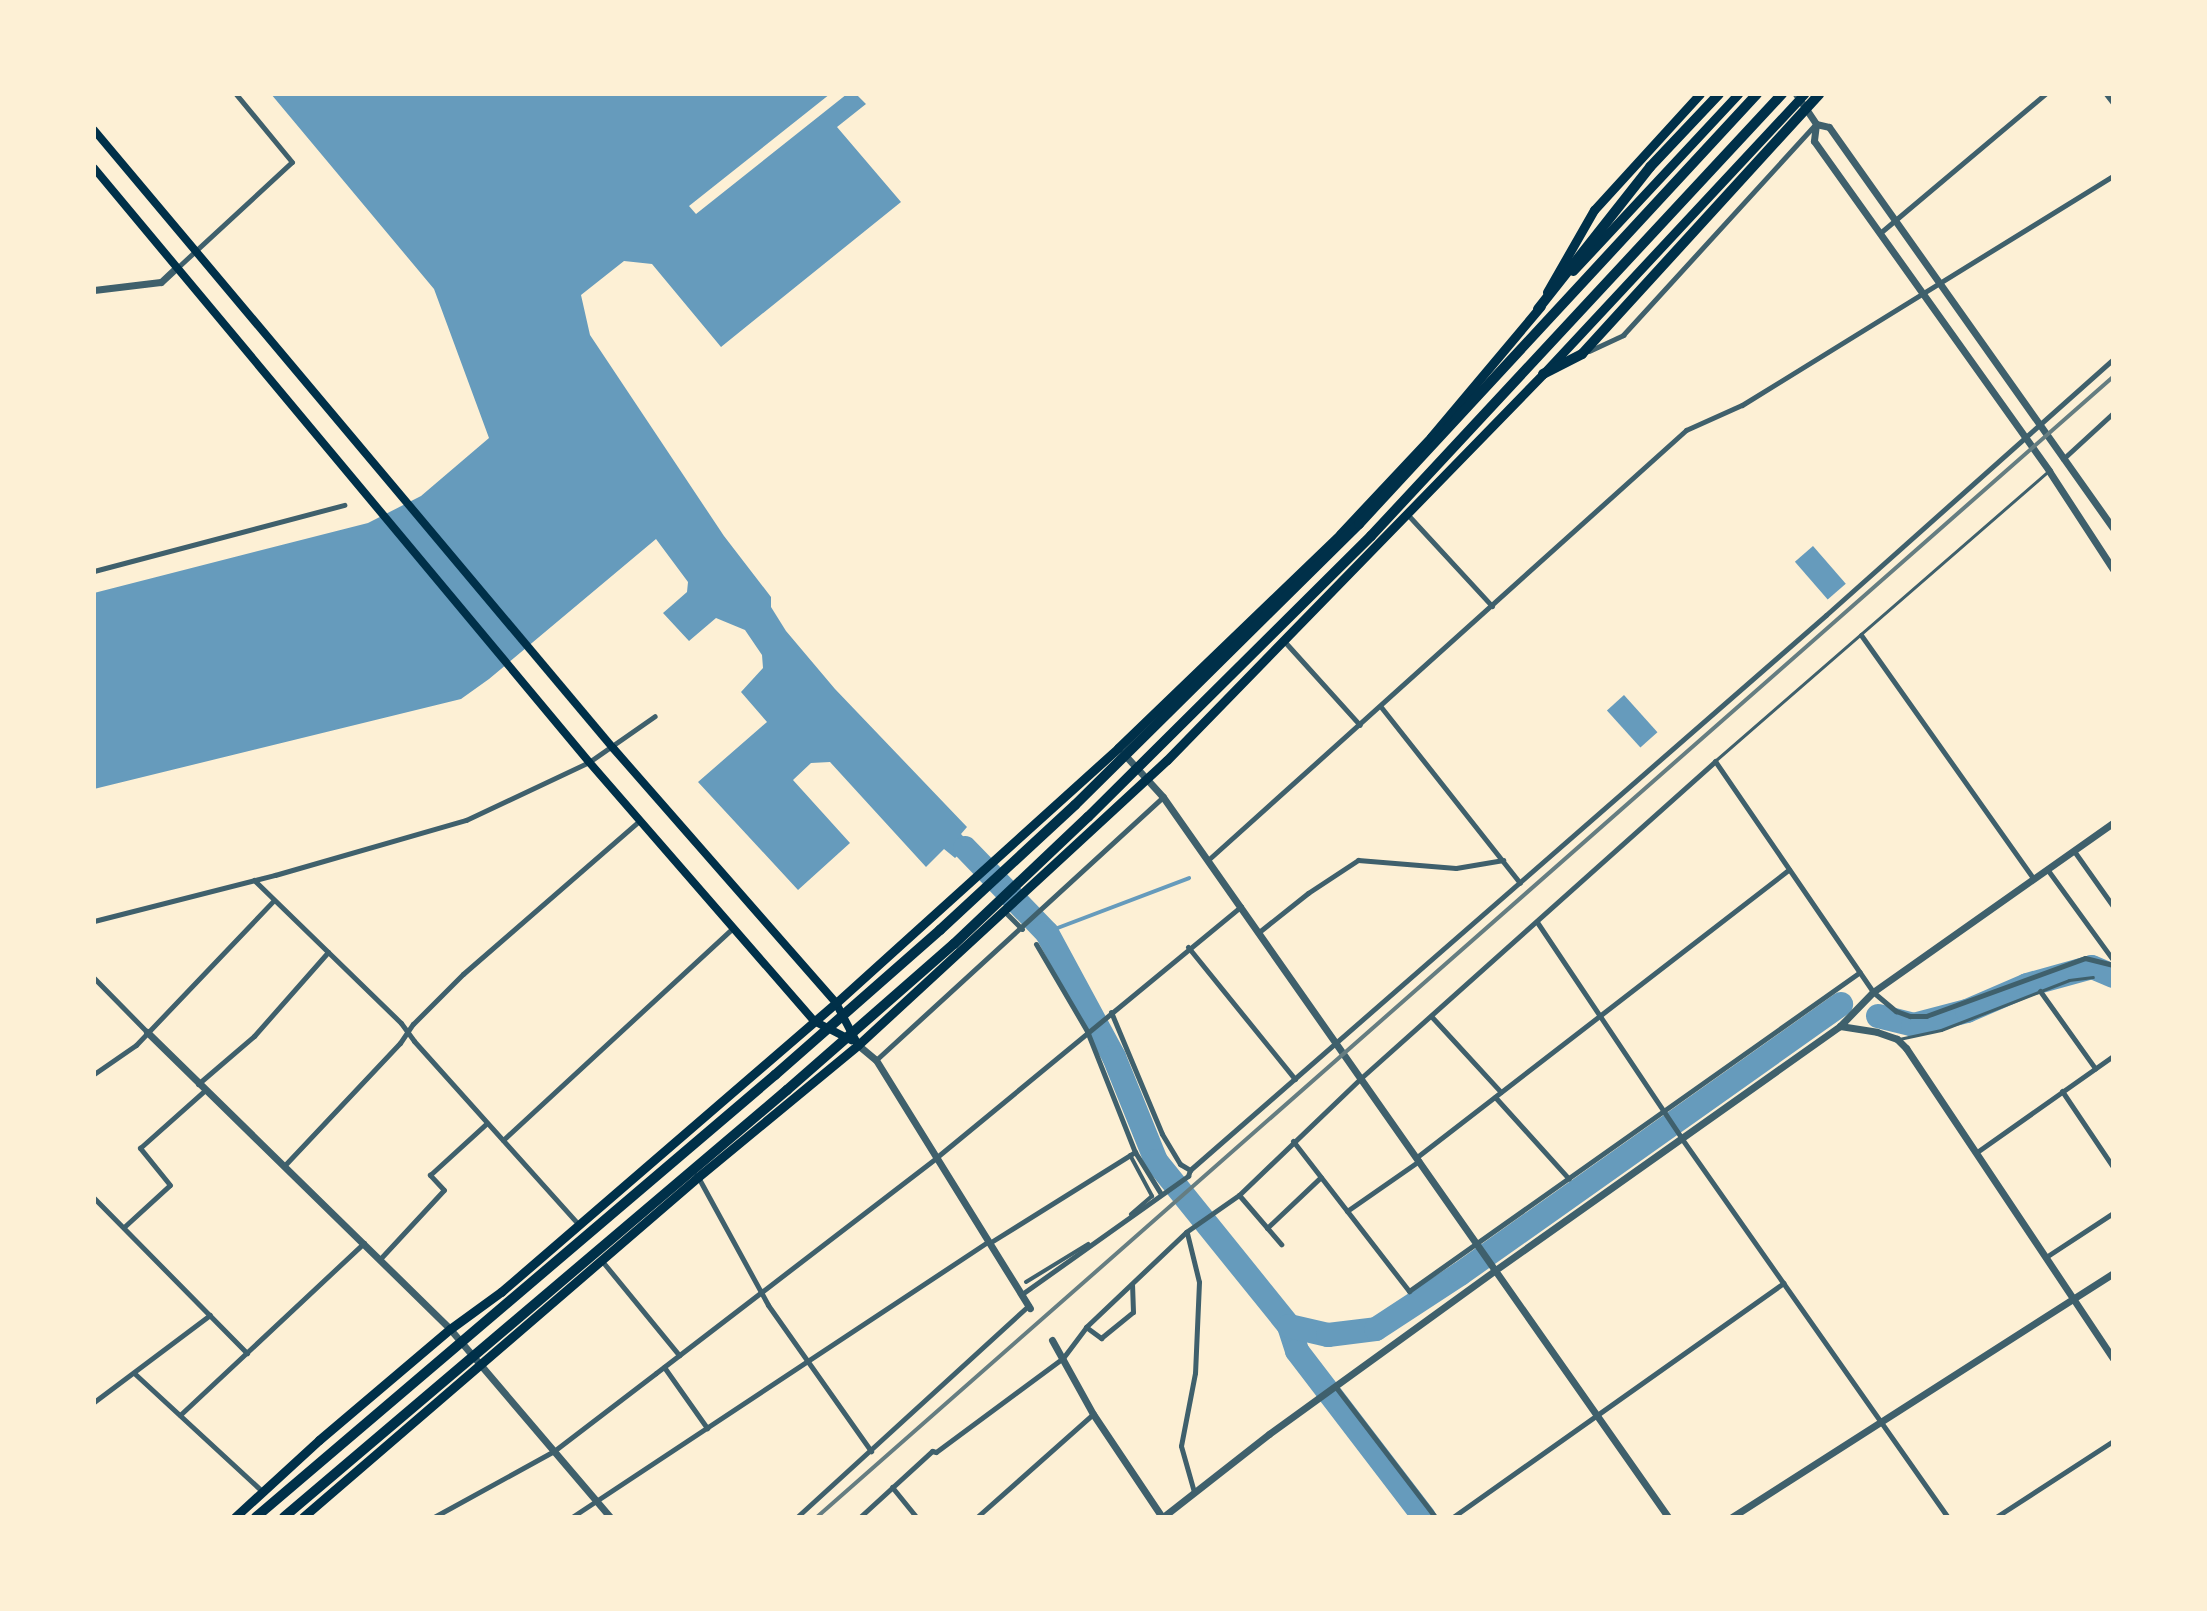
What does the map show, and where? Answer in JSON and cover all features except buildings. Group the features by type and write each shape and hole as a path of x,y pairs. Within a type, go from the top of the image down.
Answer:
{"highway":[{"path":"1538,309 1594,210 1700,94"},
{"path":"235,1517 450,1329 501,1292 836,1003 1118,748 1340,534 1431,437 1538,309 1650,167 1719,94"},
{"path":"1538,309 1738,94"},
{"path":"256,1517 796,1057 1075,805 1359,524 1757,94"},
{"path":"284,1517 787,1090 954,944 1371,536 1782,94"},
{"path":"1543,374 1582,354 1819,94"},
{"path":"303,1517 698,1177 858,1045 1145,780 1543,374 1799,96"}],"main road":[{"path":"94,130 530,651 836,1003 858,1045"},
{"path":"94,168 382,509 510,669 814,1021 858,1045"}],"street":[{"path":"94,290 161,282 292,162 236,94"},
{"path":"1880,233 2045,94"},
{"path":"2106,94 2113,103"},
{"path":"1799,96 1816,124 1814,141 2049,471 2113,569"},
{"path":"1816,124 1829,127 2113,528"},
{"path":"1582,354 1623,335 1816,124"},
{"path":"1208,860 1686,430 1742,405 2113,176"},
{"path":"1022,1294 1189,1173 2113,359"},
{"path":"2062,460 2113,413"},
{"path":"94,571 344,505"},
{"path":"1408,515 1492,606"},
{"path":"1861,635 2034,879"},
{"path":"1284,641 1360,725"},
{"path":"1381,707 1520,883"},
{"path":"94,921 466,820 589,762 655,716"},
{"path":"1118,748 1163,797 1241,906 1419,1159 1477,1248 1668,1517"},
{"path":"860,1517 932,1451 936,1452 1063,1358 1086,1327 1186,1232 1239,1195 1361,1078 1715,761 1873,992 1896,1011 1910,1016 1926,1016 2069,962 2085,958 2113,962"},
{"path":"876,1060 1163,797"},
{"path":"283,1166 463,974 641,819"},
{"path":"1052,1340 1093,1414 1163,1517 1492,1268 1682,1139 1840,1026 1873,992 2112,825"},
{"path":"2074,851 2113,906"},
{"path":"1259,932 1308,893 1358,860 1456,868 1503,860"},
{"path":"1347,1211 1419,1159 1789,869"},
{"path":"2047,869 2113,962"},
{"path":"254,880 407,1032 578,1224"},
{"path":"94,1074 136,1045 273,901"},
{"path":"434,1517 554,1451 937,1157 1241,906"},
{"path":"1007,910 1022,929"},
{"path":"1537,922 1682,1139 1948,1517"},
{"path":"503,1140 735,926"},
{"path":"1026,1282 1122,1222 1152,1196 1132,1154 1088,1030 1036,944"},
{"path":"1188,947 1295,1079"},
{"path":"124,1227 170,1185 140,1148 254,1036 328,952"},
{"path":"1293,1141 1409,1291 1477,1248 1860,972"},
{"path":"94,978 201,1088 450,1329 610,1517"},
{"path":"2040,991 2095,1068"},
{"path":"1110,1013 1162,1134 1189,1173"},
{"path":"1431,1016 1501,1092"},
{"path":"1840,1026 1897,1039 1977,1152 2113,1358"},
{"path":"797,1517 1030,1306 876,1060 858,1045"},
{"path":"1977,1152 2113,1056"},
{"path":"2062,1091 2113,1167"},
{"path":"1495,1097 1569,1179"},
{"path":"380,1259 444,1190 430,1175 487,1123"},
{"path":"1132,1154 1164,1192"},
{"path":"572,1517 990,1241 1132,1154"},
{"path":"698,1177 761,1294 871,1451"},
{"path":"1267,1228 1321,1177"},
{"path":"1239,1195 1281,1244"},
{"path":"94,1198 247,1353"},
{"path":"2046,1257 2113,1213"},
{"path":"1186,1232 1199,1282 1195,1373 1181,1446 1194,1492"},
{"path":"180,1415 364,1243"},
{"path":"602,1261 679,1355"},
{"path":"1732,1517 2113,1273"},
{"path":"1453,1517 1784,1283"},
{"path":"1086,1327 1101,1338 1133,1312 1132,1285"},
{"path":"94,1402 210,1315"},
{"path":"664,1367 707,1428"},
{"path":"134,1373 263,1492"},
{"path":"1335,1386 1435,1517"},
{"path":"977,1517 1093,1414"},
{"path":"1996,1517 2113,1441"},
{"path":"892,1487 916,1517"}],"lane":[{"path":"1715,761 2049,471"},
{"path":"1897,1039 1941,1030 2069,980 2093,977"}],"water":[{"path":"271,94 830,94 689,206 696,214 847,94 856,94 866,104 837,127 901,202 721,347 652,264 624,261 581,295 590,335 724,536 771,597 771,607 786,631 835,689 967,827 961,834 970,844 955,858 944,849 926,867 830,762 811,763 793,780 850,843 798,890 698,782 767,722 741,692 763,668 762,655 745,630 716,618 689,641 663,613 687,592 688,582 656,539 461,699 94,789 94,593 368,523 421,496 489,438 434,289"},
{"path":"1813,546 1846,584 1828,599 1795,562"},
{"path":"1624,695 1657,732 1640,748 1607,710"}],"waterway":[{"path":"965,848 1047,933 1114,1057 1156,1161 1289,1326 1297,1351 1424,1517"},
{"path":"1047,932 1189,878"},
{"path":"1878,1016 1913,1025 1967,1011 2027,985 2092,967 2113,976"},
{"path":"1289,1326 1328,1335 1376,1329 1460,1274 1841,1004"}],"railway":[{"path":"817,1517 2113,377"}]}
